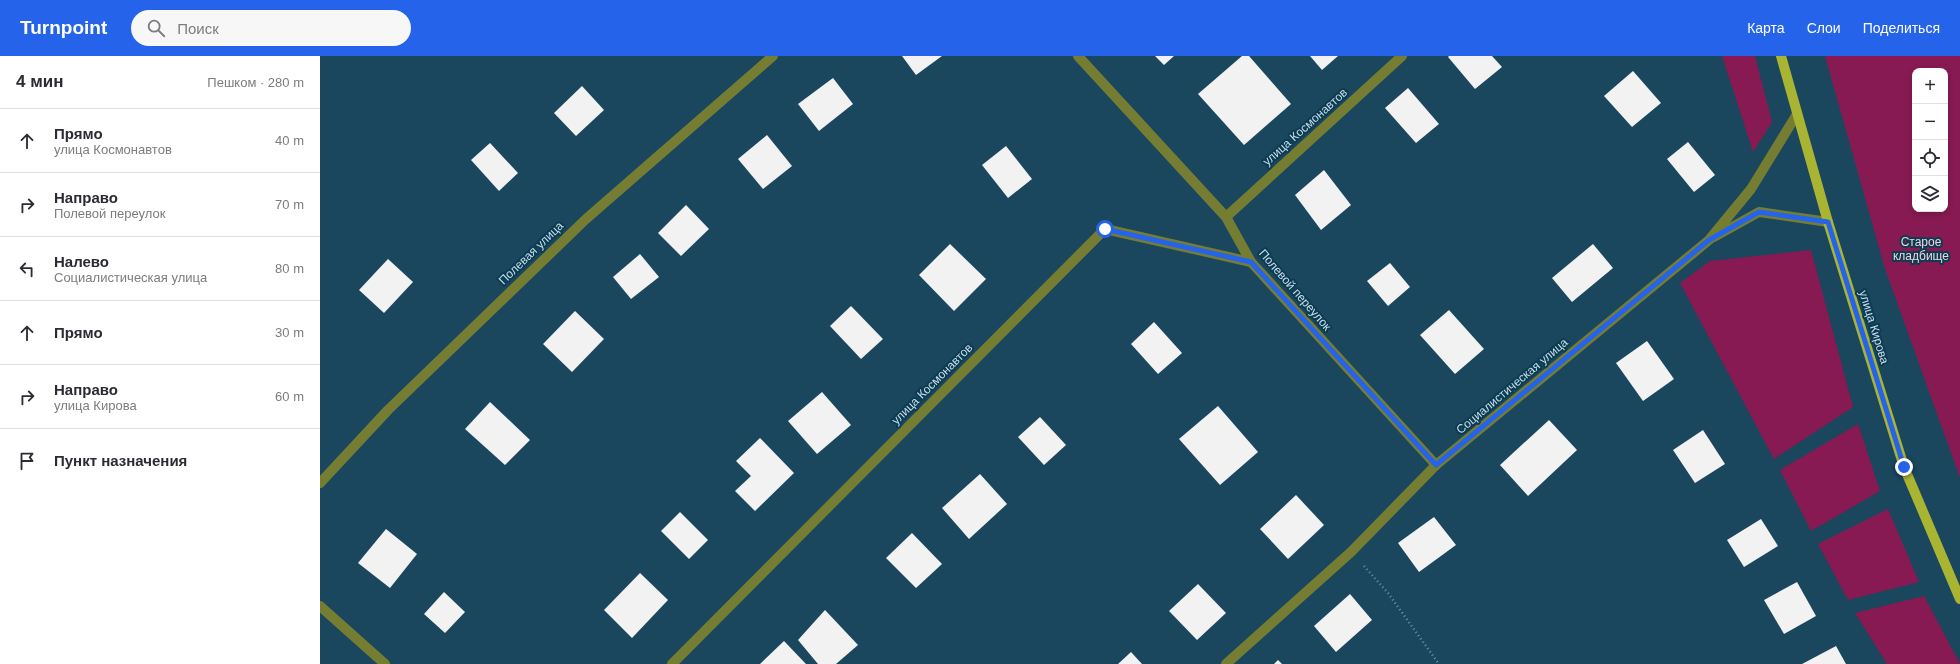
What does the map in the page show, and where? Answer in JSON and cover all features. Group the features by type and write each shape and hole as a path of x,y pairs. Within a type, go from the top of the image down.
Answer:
{"main road":[{"name":"улица Кирова","path":"1781,56 1828,222 1904,467 1960,599"}],"street":[{"name":"Полевая улица","path":"320,483 388,410 586,219 773,56"},
{"name":"Полевой переулок","path":"1078,56 1226,217 1251,262 1436,465"},
{"name":"улица Космонавтов","path":"1226,217 1402,56"},
{"name":"Социалистическая улица","path":"1226,664 1351,552 1436,465 1709,240 1751,189 1797,114"},
{"path":"1709,240 1759,212 1828,222"},
{"name":"улица Космонавтов","path":"672,664 1105,229 1251,262"},
{"path":"320,606 385,664"},
{"path":"320,615 330,615"}],"path":[{"path":"1351,552 1388,593 1439,664"}],"green space":[{"path":"1722,56 1755,56 1772,122 1753,152"},
{"name":"Старое кладбище","path":"1825,56 1960,56 1960,478 1885,269"},
{"path":"1811,250 1853,407 1774,459 1680,283 1710,261"},
{"path":"1858,424 1880,491 1811,531 1780,470"},
{"path":"1888,509 1919,582 1848,600 1818,544"},
{"path":"1924,596 1960,664 1887,664 1855,613"}],"building":[{"path":"902,56 942,56 916,75"},
{"path":"1155,56 1174,56 1164,65"},
{"path":"1242,56 1249,56 1291,104 1244,145 1198,94"},
{"path":"1310,56 1338,56 1322,70"},
{"path":"1492,56 1502,67 1475,89 1448,57"},
{"path":"1633,71 1661,103 1632,127 1604,96"},
{"path":"833,78 853,104 819,131 798,104"},
{"path":"582,86 604,110 576,136 554,113"},
{"path":"1408,88 1439,124 1416,143 1385,108"},
{"path":"767,135 792,166 763,189 738,159"},
{"path":"1688,142 1715,175 1694,192 1667,159"},
{"path":"490,143 518,173 499,191 471,160"},
{"path":"1006,146 1032,179 1008,198 982,165"},
{"path":"1324,170 1351,205 1321,230 1295,195"},
{"path":"686,205 709,229 681,256 658,233"},
{"path":"950,244 986,279 954,311 919,275"},
{"path":"1593,244 1613,268 1572,302 1552,278"},
{"path":"640,254 659,277 631,299 613,277"},
{"path":"388,259 413,282 384,313 359,290"},
{"path":"1390,263 1410,287 1388,306 1367,281"},
{"path":"851,306 883,339 861,359 830,326"},
{"path":"1449,310 1484,349 1455,374 1420,335"},
{"path":"575,311 604,339 572,372 543,344"},
{"path":"1154,322 1182,353 1158,374 1131,344"},
{"path":"1647,341 1674,379 1643,401 1616,363"},
{"path":"822,392 851,425 817,454 788,421"},
{"path":"490,402 530,440 505,465 465,429"},
{"path":"1218,406 1258,452 1220,485 1179,439"},
{"path":"1040,417 1066,445 1044,465 1018,437"},
{"path":"1549,420 1577,450 1528,496 1500,465"},
{"path":"1703,430 1725,464 1695,483 1673,450"},
{"path":"760,438 794,473 755,511 735,491 751,476 736,461"},
{"path":"980,474 1007,504 969,539 942,508"},
{"path":"1296,495 1324,525 1288,559 1260,529"},
{"path":"680,512 708,540 689,559 661,531"},
{"path":"1434,517 1456,545 1419,572 1398,543"},
{"path":"1761,519 1778,546 1744,567 1727,540"},
{"path":"386,529 417,554 390,588 358,563"},
{"path":"912,533 942,564 916,588 886,558"},
{"path":"640,573 668,600 632,638 604,610"},
{"path":"1797,582 1816,616 1784,634 1764,600"},
{"path":"1198,584 1226,613 1197,640 1169,611"},
{"path":"444,592 465,612 445,633 424,614"},
{"path":"1350,594 1372,620 1336,652 1314,626"},
{"path":"825,610 858,645 836,664 818,664 798,640"},
{"path":"784,641 806,664 760,664"},
{"path":"1836,646 1846,664 1802,664"},
{"path":"1131,652 1142,664 1118,664"},
{"path":"1278,660 1282,664 1274,664"}],"route":[{"path":"1105,229 1251,262 1436,465 1709,240 1759,212 1828,222 1904,467"}]}
